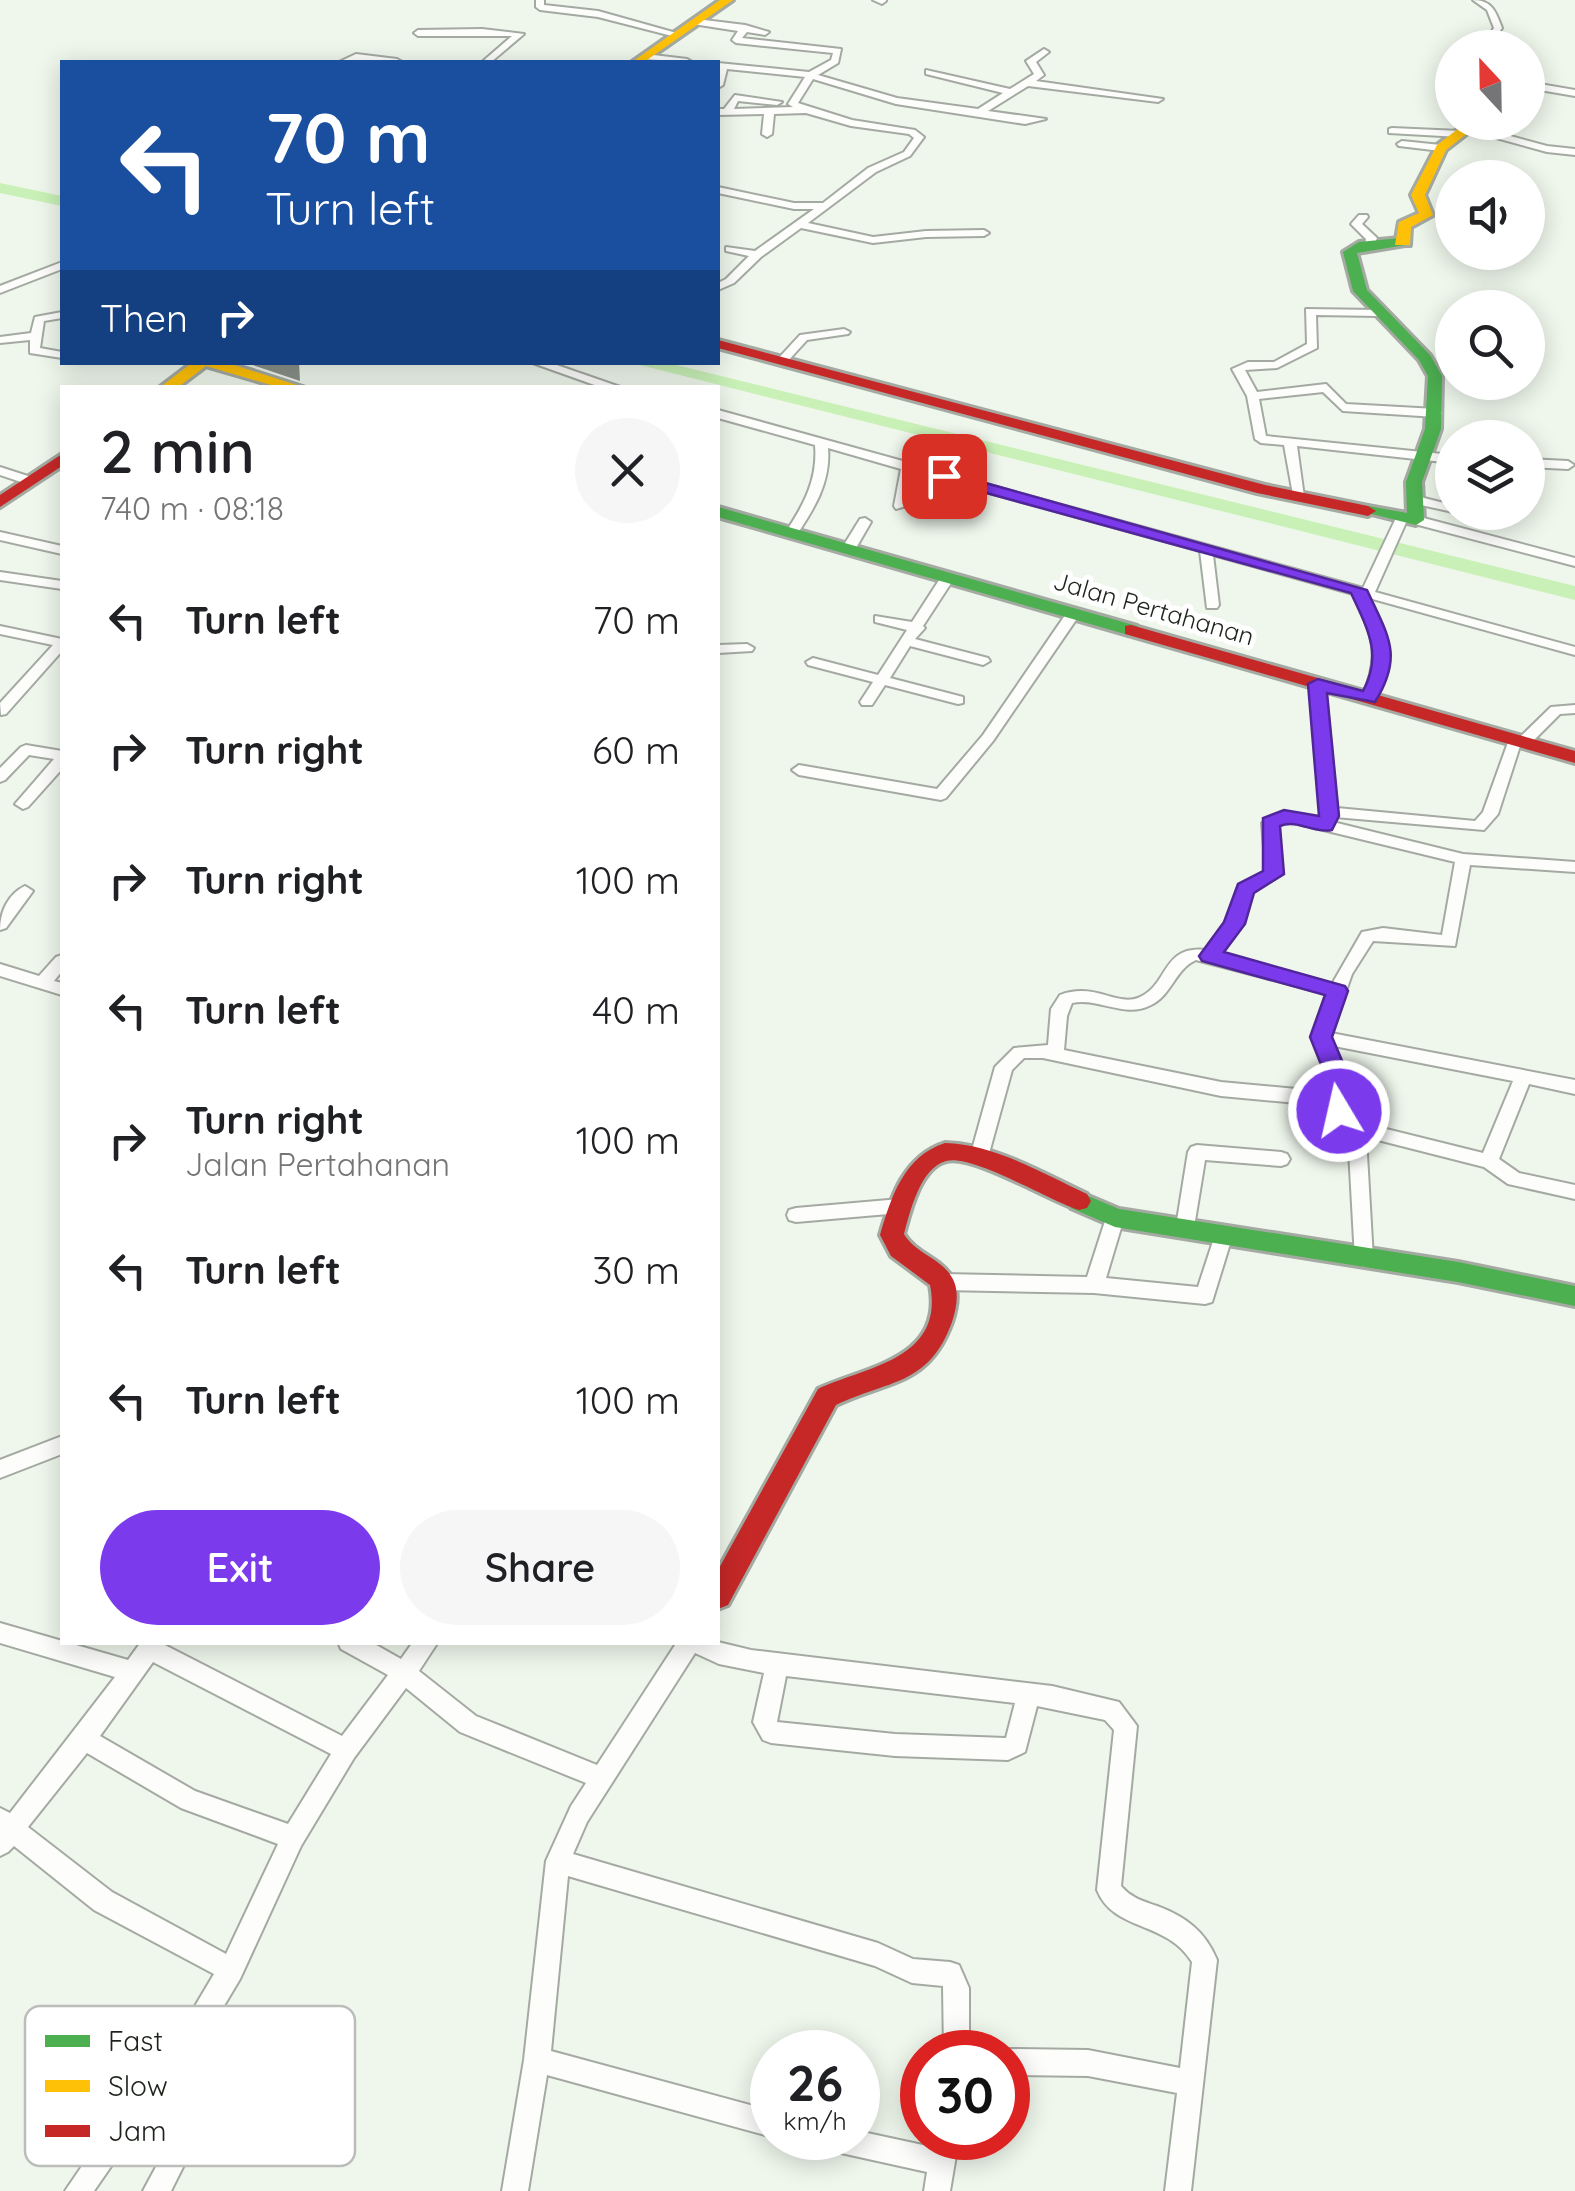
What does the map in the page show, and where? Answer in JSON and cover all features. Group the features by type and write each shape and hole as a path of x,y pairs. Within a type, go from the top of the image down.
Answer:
{"main road":[{"path":"641,60 727,0"},
{"path":"720,345 1298,497 1409,516 1414,482 1436,413 1434,376 1424,358 1378,313 1356,283 1350,256 1352,248 1405,242 1404,224 1426,215 1418,194 1456,140"},
{"path":"170,385 200,365"},
{"path":"216,365 288,385"},
{"path":"0,502 60,460"},
{"name":"Jalan Pertahanan","path":"720,513 1575,757"},
{"path":"720,1592 827,1397 844,1388 889,1377 921,1357 944,1311 947,1296 943,1282 930,1266 894,1244 892,1234 900,1206 934,1156 958,1152 979,1157 1115,1218 1458,1272 1575,1296"}],"street":[{"path":"1486,1 1498,30"},
{"path":"538,20 543,4 686,28 765,32"},
{"path":"745,28 736,40 838,50 835,61 810,75 792,104"},
{"path":"418,32 472,36 491,30 524,31 488,60"},
{"path":"980,112 1040,74 1031,61 1044,52"},
{"path":"349,60 381,60"},
{"path":"721,66 810,75 896,102 1025,121 1041,119"},
{"path":"929,72 1013,92"},
{"path":"1028,83 1158,98"},
{"path":"1545,88 1575,93"},
{"path":"720,89 740,95"},
{"path":"720,285 872,170 898,161 920,139 912,132 851,122 792,104 735,98 722,112"},
{"path":"722,112 806,110"},
{"path":"767,134 769,111"},
{"path":"1392,131 1435,132"},
{"path":"1402,144 1435,138"},
{"path":"1516,140 1526,146 1575,152"},
{"path":"720,190 794,206 825,206"},
{"path":"1363,217 1356,224 1372,238 1369,245"},
{"path":"802,224 873,240 984,233"},
{"path":"730,249 757,254"},
{"path":"0,290 60,266"},
{"path":"1378,313 1308,312 1313,346 1296,348 1275,365 1245,364 1238,369 1254,396 1258,437 1435,458"},
{"path":"58,352 36,353 36,336 42,317 60,315"},
{"path":"782,361 804,337 844,332"},
{"path":"0,340 36,336"},
{"path":"544,365 608,385"},
{"path":"1254,396 1326,388 1343,407 1436,413"},
{"path":"720,415 1575,651"},
{"path":"792,534 820,484 824,464 821,442"},
{"path":"1290,443 1298,497"},
{"path":"1545,464 1568,465"},
{"path":"900,506 908,466"},
{"path":"0,470 30,481"},
{"path":"1409,516 1435,512"},
{"path":"1363,591 1409,516"},
{"path":"1409,516 1575,562"},
{"path":"848,548 865,522"},
{"path":"0,536 60,550"},
{"path":"1206,550 1212,604"},
{"path":"0,576 60,585"},
{"path":"868,702 948,577"},
{"path":"1363,591 1383,644 1380,678 1368,698"},
{"path":"799,770 941,795 988,738 1073,614"},
{"path":"880,619 918,628"},
{"path":"0,630 60,642"},
{"path":"909,642 983,661"},
{"path":"0,711 60,644"},
{"path":"720,649 746,648"},
{"path":"814,662 958,700"},
{"path":"1318,684 1328,819"},
{"path":"1210,956 1234,924 1246,889 1274,874 1270,823 1284,816 1479,826 1490,814 1520,741 1556,710 1575,709"},
{"path":"0,777 26,750 60,758"},
{"path":"24,804 60,760"},
{"path":"1328,819 1463,860 1575,867"},
{"path":"1463,860 1449,942 1383,934 1368,936 1344,973 1321,1037 1324,1052 1337,1071 1341,1118 1357,1128 1489,1161 1514,1179 1575,1192"},
{"path":"0,924 25,892"},
{"path":"1050,1054 1058,1045 1060,1005 1065,999 1084,996 1136,1005 1154,995 1182,957 1198,953 1337,991"},
{"path":"43,982 60,963"},
{"path":"0,970 60,988"},
{"path":"1321,1037 1575,1087"},
{"path":"979,1157 1004,1067 1020,1052 1050,1054 1221,1089 1340,1100"},
{"path":"1489,1161 1524,1076"},
{"path":"1357,1128 1364,1259"},
{"path":"1185,1227 1197,1152 1281,1159"},
{"path":"796,1215 900,1206"},
{"path":"1094,1285 1115,1218"},
{"path":"943,1282 1094,1285 1205,1296 1224,1234"},
{"path":"0,1469 60,1445"},
{"path":"0,1633 134,1672"},
{"path":"354,1645 402,1671 468,1724 602,1778"},
{"path":"210,2006 231,1970 294,1838 346,1750 424,1645"},
{"path":"515,2191 537,2060 558,1861 566,1838 602,1778 690,1645"},
{"path":"699,1645 719,1654 778,1665 1028,1695 1110,1710 1126,1726 1109,1890 1124,1908 1168,1919 1198,1946 1204,1960 1178,2191"},
{"path":"231,1970 103,1901 4,1830 84,1739 151,1646 346,1750"},
{"path":"778,1665 764,1722 771,1732 895,1745 1013,1748 1028,1695"},
{"path":"84,1739 189,1800 294,1838"},
{"path":"558,1861 878,1955 912,1972 950,1974 956,1988 957,2030"},
{"path":"537,2060 750,2118"},
{"path":"1030,2062 1088,2063 1188,2082"},
{"path":"937,2191 942,2160"},
{"path":"78,2191 95,2166"},
{"path":"156,2191 170,2166"}],"waterway":[{"path":"0,188 60,201"},
{"path":"650,365 1575,593"}],"traffic: fast":[{"path":"1368,511 1416,520 1414,482 1433,429 1435,376 1425,358 1360,291 1350,252 1359,246 1400,242"},
{"path":"720,513 1131,630"},
{"path":"1079,1201 1115,1218 1458,1272 1575,1296"}],"traffic: slow":[{"path":"640,60 727,0"},
{"path":"1400,242 1405,242 1404,225 1426,215 1418,195 1441,148 1452,140"},
{"path":"170,385 199,365"},
{"path":"218,365 288,385"}],"traffic: jam":[{"path":"720,345 1263,490 1368,511"},
{"path":"0,502 60,460"},
{"path":"1131,630 1575,757"},
{"path":"720,1592 827,1397 902,1370 921,1353 936,1330 944,1304 941,1280 900,1249 892,1235 910,1186 925,1164 934,1156 957,1152 1012,1170 1079,1201"}],"route":[{"path":"944,476 1358,590 1383,644 1384,657 1380,678 1368,698 1318,684 1331,812 1325,825 1284,816 1270,823 1274,874 1246,889 1234,924 1210,956 1337,991 1321,1037 1324,1052 1340,1082 1339,1111"}]}
